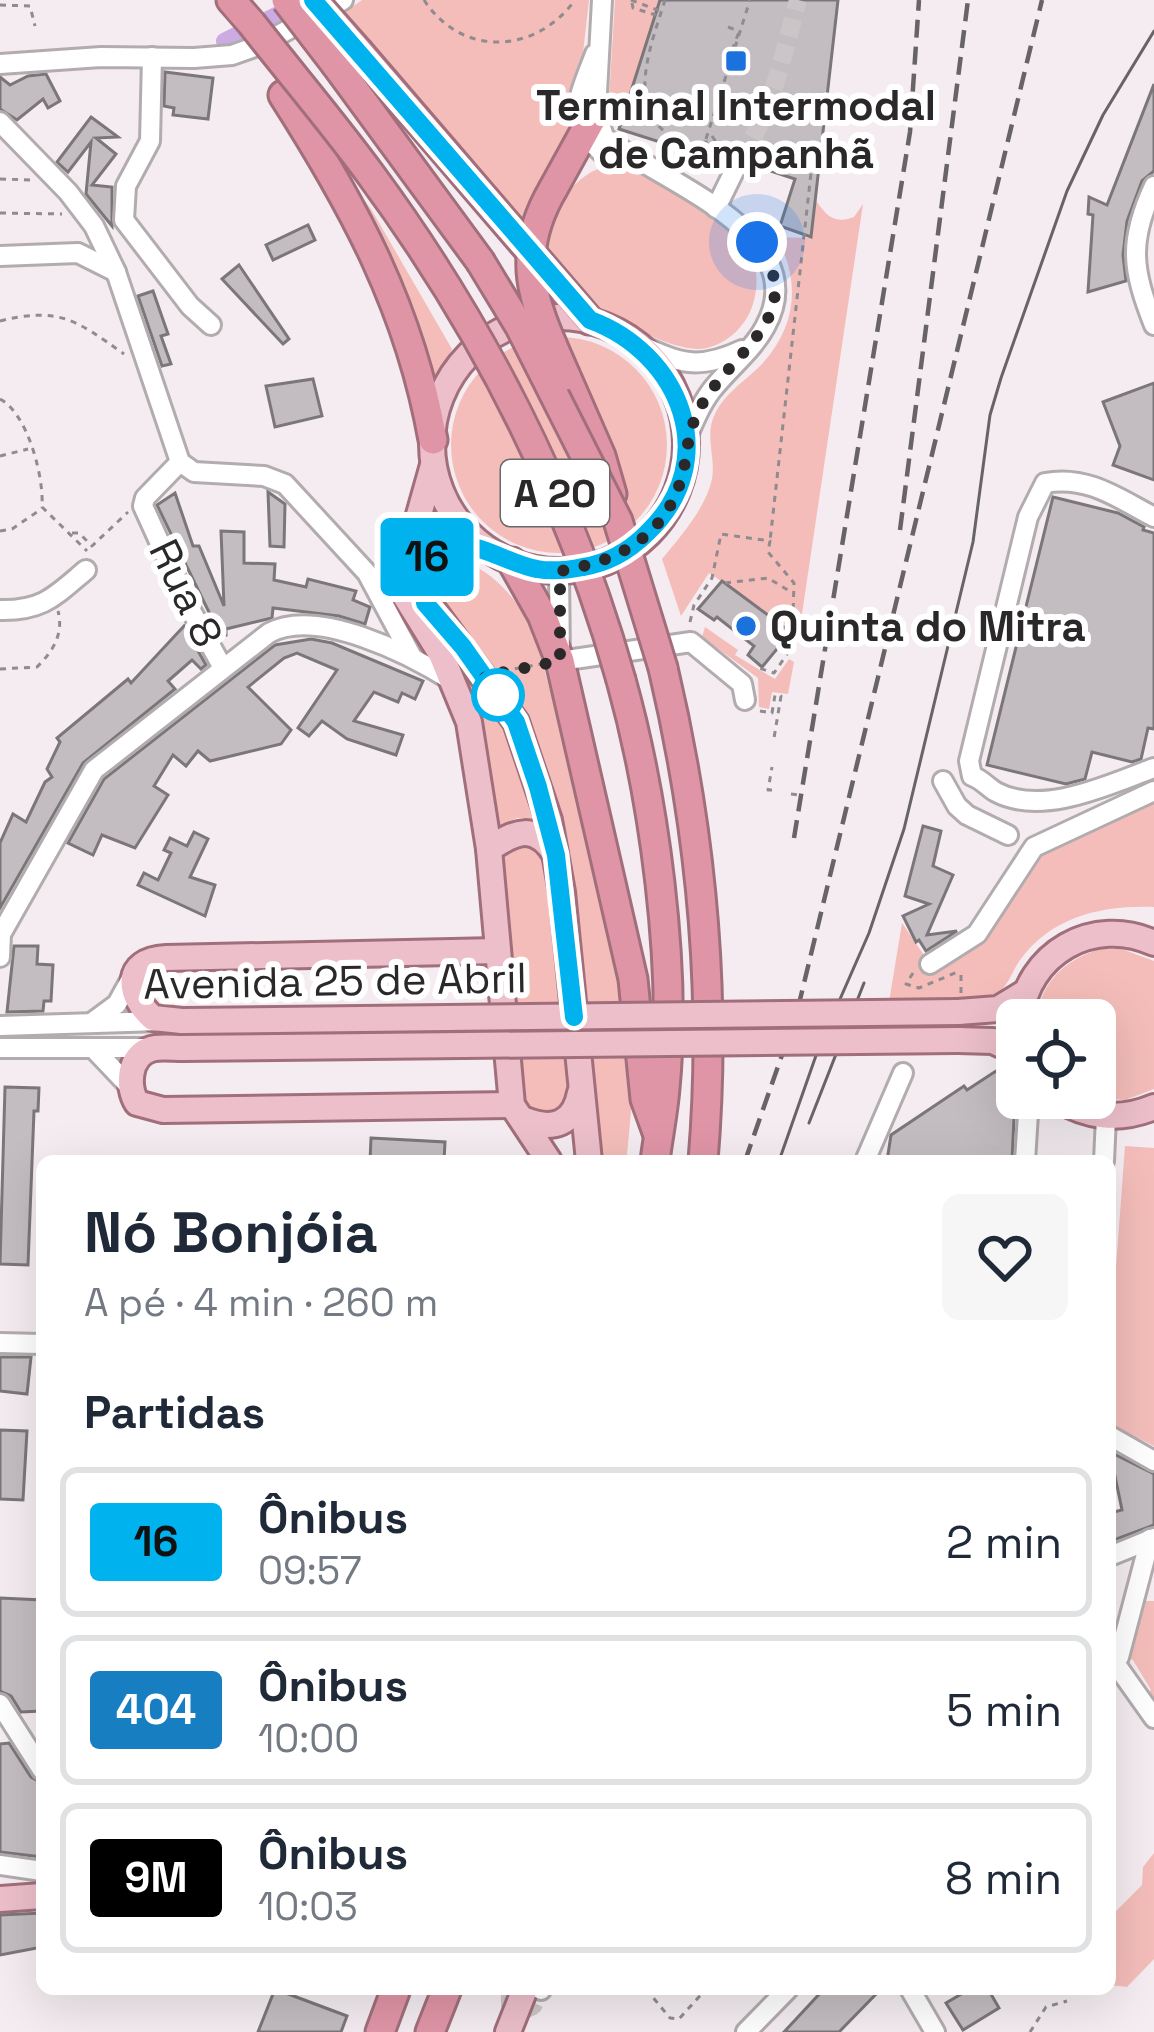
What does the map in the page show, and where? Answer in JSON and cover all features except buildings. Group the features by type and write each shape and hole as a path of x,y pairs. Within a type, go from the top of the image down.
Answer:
{"highway":[{"name":"A 20","path":"231,0 372,176 476,336 570,524 600,605 636,734 655,848 665,953 666,1031 666,1085 657,1148"},
{"name":"A 20","path":"286,0 348,59 480,260 520,327 618,521 663,668 692,808 710,1032 704,1155"},
{"path":"313,0 348,59 590,320"},
{"path":"252,24 283,95 349,200 396,302 433,453"},
{"path":"590,123 533,235 532,290 601,456 618,521"},
{"path":"512,562 542,615 560,661 633,979 646,1100 657,1148"},
{"path":"380,2032 394,1995"},
{"path":"430,2032 445,1995"}],"main road":[{"path":"433,453 445,501 482,546 512,562 560,571 598,565 632,548 660,521 678,488 686,440 674,390 634,342 590,320 541,318 502,330 468,355 444,388 405,562 403,586 453,681 474,743 519,1113 545,1155"},
{"path":"482,546 456,544 437,550 420,566 419,581 425,603 516,722 549,820 588,1155"},
{"path":"489,849 526,831 546,840 556,855"},
{"path":"1024,999 1037,970 1065,946 1099,933 1154,932"},
{"path":"1124,933 1154,943"},
{"path":"171,1021 146,1014 138,1000 135,972 147,960 498,951"},
{"name":"Avenida 25 de Abril","path":"171,1021 965,1004 998,1009 1026,992"},
{"name":"Avenida 25 de Abril","path":"152,1048 996,1042"},
{"path":"152,1048 134,1064 130,1087 142,1106 163,1110 471,1108 519,1113 548,1127 565,1121 577,1109 580,1089"},
{"path":"0,1899 36,1896"},
{"path":"508,2032 523,1995"}],"street":[{"path":"0,64 232,55 343,0"},
{"path":"602,0 600,38 577,106 578,122 590,123 604,137 716,208 757,242 772,269 771,315 704,401 686,440"},
{"path":"152,57 150,141 126,186 124,213 127,224 190,306 211,325"},
{"path":"0,122 94,226 116,272 180,462 194,472 249,474 285,484 367,573 412,657"},
{"path":"590,123 607,158"},
{"path":"554,189 577,167 607,158 650,167"},
{"path":"716,208 739,161"},
{"path":"1154,186 1139,218 1134,258 1139,288 1154,326"},
{"path":"104,246 127,224"},
{"path":"0,256 78,253 116,272"},
{"path":"634,342 695,364 716,361 752,345"},
{"name":"Rua 8","path":"180,462 143,506 223,668"},
{"path":"1154,517 1096,486 1071,480 1045,483 1028,518 969,761 973,776 995,791 1028,799 1069,799 1154,768"},
{"path":"0,610 33,609 86,569"},
{"path":"560,571 560,661 692,642 742,684 752,705"},
{"path":"0,957 1,934 84,782 268,633 288,625 321,626 412,657 453,681"},
{"path":"943,781 967,815 1022,842"},
{"path":"930,964 968,943 995,909 1022,842 1154,791"},
{"path":"90,1023 117,1004 135,972"},
{"name":"Avenida 25 de Abril","path":"0,1026 171,1021"},
{"name":"Avenida 25 de Abril","path":"0,1048 152,1048"},
{"path":"93,1048 130,1087"},
{"path":"868,1155 903,1073"},
{"path":"1108,1155 1137,1115"},
{"path":"1024,1155 1027,1119"},
{"path":"0,1343 36,1344"},
{"path":"1116,1439 1154,1461"},
{"path":"1116,1553 1152,1538"},
{"path":"1116,1655 1152,1538"},
{"path":"1116,1669 1154,1718"},
{"path":"0,1705 36,1761"},
{"path":"0,1865 36,1870"},
{"path":"746,2032 782,1995"},
{"path":"913,1995 935,2032"}],"path":[{"path":"424,0 452,30 496,44 542,32 575,0"},
{"path":"665,0 645,62 643,88 650,110 665,130 688,143 712,139"},
{"path":"732,50 751,0"},
{"path":"631,1 658,14"},
{"path":"0,5 30,6 34,26"},
{"path":"728,27 739,33"},
{"path":"712,139 739,33"},
{"path":"704,134 811,173 768,552 794,583 792,647 774,673 756,667"},
{"path":"0,179 34,180"},
{"path":"0,213 70,214"},
{"path":"0,321 60,315 148,368"},
{"path":"0,399 14,410 29,448 42,490 42,507 86,550 90,560 86,569"},
{"path":"0,456 29,448"},
{"path":"70,533 79,533 92,546 146,498"},
{"path":"0,531 11,529 42,507"},
{"path":"689,624 694,605 712,578 722,534 770,541"},
{"path":"725,584 768,578 794,594"},
{"path":"0,668 37,667 50,653 58,640 60,619 53,598"},
{"path":"484,676 560,661"},
{"path":"752,705 772,713 775,695 781,696 774,738"},
{"path":"772,767 768,790 772,790"},
{"path":"791,794 800,796"},
{"path":"960,971 965,1004"},
{"path":"651,1995 670,2018 679,2019 701,1995"},
{"path":"1030,2032 1046,2007 1067,2001"}],"shaded area":[{"path":"362,0 589,0 582,62 568,101 572,137 534,197 523,227 342,14"},
{"path":"615,0 742,0 620,124 608,115"},
{"path":"611,166 646,176 687,198 724,225 749,252 756,275 754,299 745,320 726,340 707,348 668,343 592,303 555,270 545,248 557,208 580,180"},
{"path":"345,176 371,209 452,349 431,390"},
{"path":"815,199 826,213 840,220 854,217 863,204 799,634 709,573 681,616 662,559 709,490 713,471 710,430 715,414 772,352 788,321 790,271 776,237 811,238"},
{"path":"559,337 600,345 636,368 659,404 667,445 659,486 636,522 600,545 559,553 518,545 482,522 459,486 451,445 459,404 482,368 518,345"},
{"path":"444,559 487,573 520,608 535,634 628,1006 633,1090 627,1155 597,1155 580,932 560,820 544,765 513,694 430,586 431,566"},
{"path":"427,621 490,702 521,756 536,819 517,818 494,829"},
{"path":"705,627 738,650 735,655 775,679 789,659 794,662 788,694 772,692 769,709 759,707 758,678 702,637"},
{"path":"1154,798 1154,907 1098,911 1063,923 1033,945 1002,989 981,1000 942,1005 889,1002 902,923 930,964 958,954 989,934 1036,853"},
{"path":"534,844 549,862 570,1095 568,1105 541,1120 523,1104 500,869 502,855 510,846"},
{"path":"1100,949 1122,949 1154,961 1154,1089 1116,1099 1116,999 1041,999 1056,974"},
{"path":"1125,1146 1154,1148 1154,1446 1116,1427 1116,1267"},
{"path":"1139,1601 1154,1601 1154,1709 1142,1696 1151,1690 1133,1660 1123,1656"},
{"path":"1154,1853 1154,1959 1127,1987 1116,1986 1116,1911 1142,1885 1143,1867"}],"waterway":[{"path":"224,41 298,4"}],"tunnel":[{"path":"739,161 768,103 798,0"},
{"path":"510,1995 510,2005 522,2011 533,2006 538,1995"}],"tram line":[{"path":"781,1155 819,1047 869,933 904,829 973,542 990,415 1001,378 1067,191 1103,115 1154,31"},
{"path":"809,1123 864,983"}],"railway":[{"path":"794,838 910,132 919,0"},
{"path":"900,530 968,0"},
{"path":"747,1155 797,1012 1042,0"}],"bus line":[{"name":"16","path":"313,0 590,320 634,342 660,368 683,414 685,464 678,488 660,521 632,548 598,565 560,571 512,562 482,546 456,544 437,550 420,566 425,603 516,722 556,855 574,1017"}],"place":[{"name":"Terminal Intermodal de Campanhã","path":"736,61"},
{"name":"Quinta do Mitra","path":"746,626"}],"route":[{"path":"498,695 484,676 560,661 560,571 598,565 632,548 660,521 678,488 686,440 700,407 771,315 774,280 757,242"}]}
